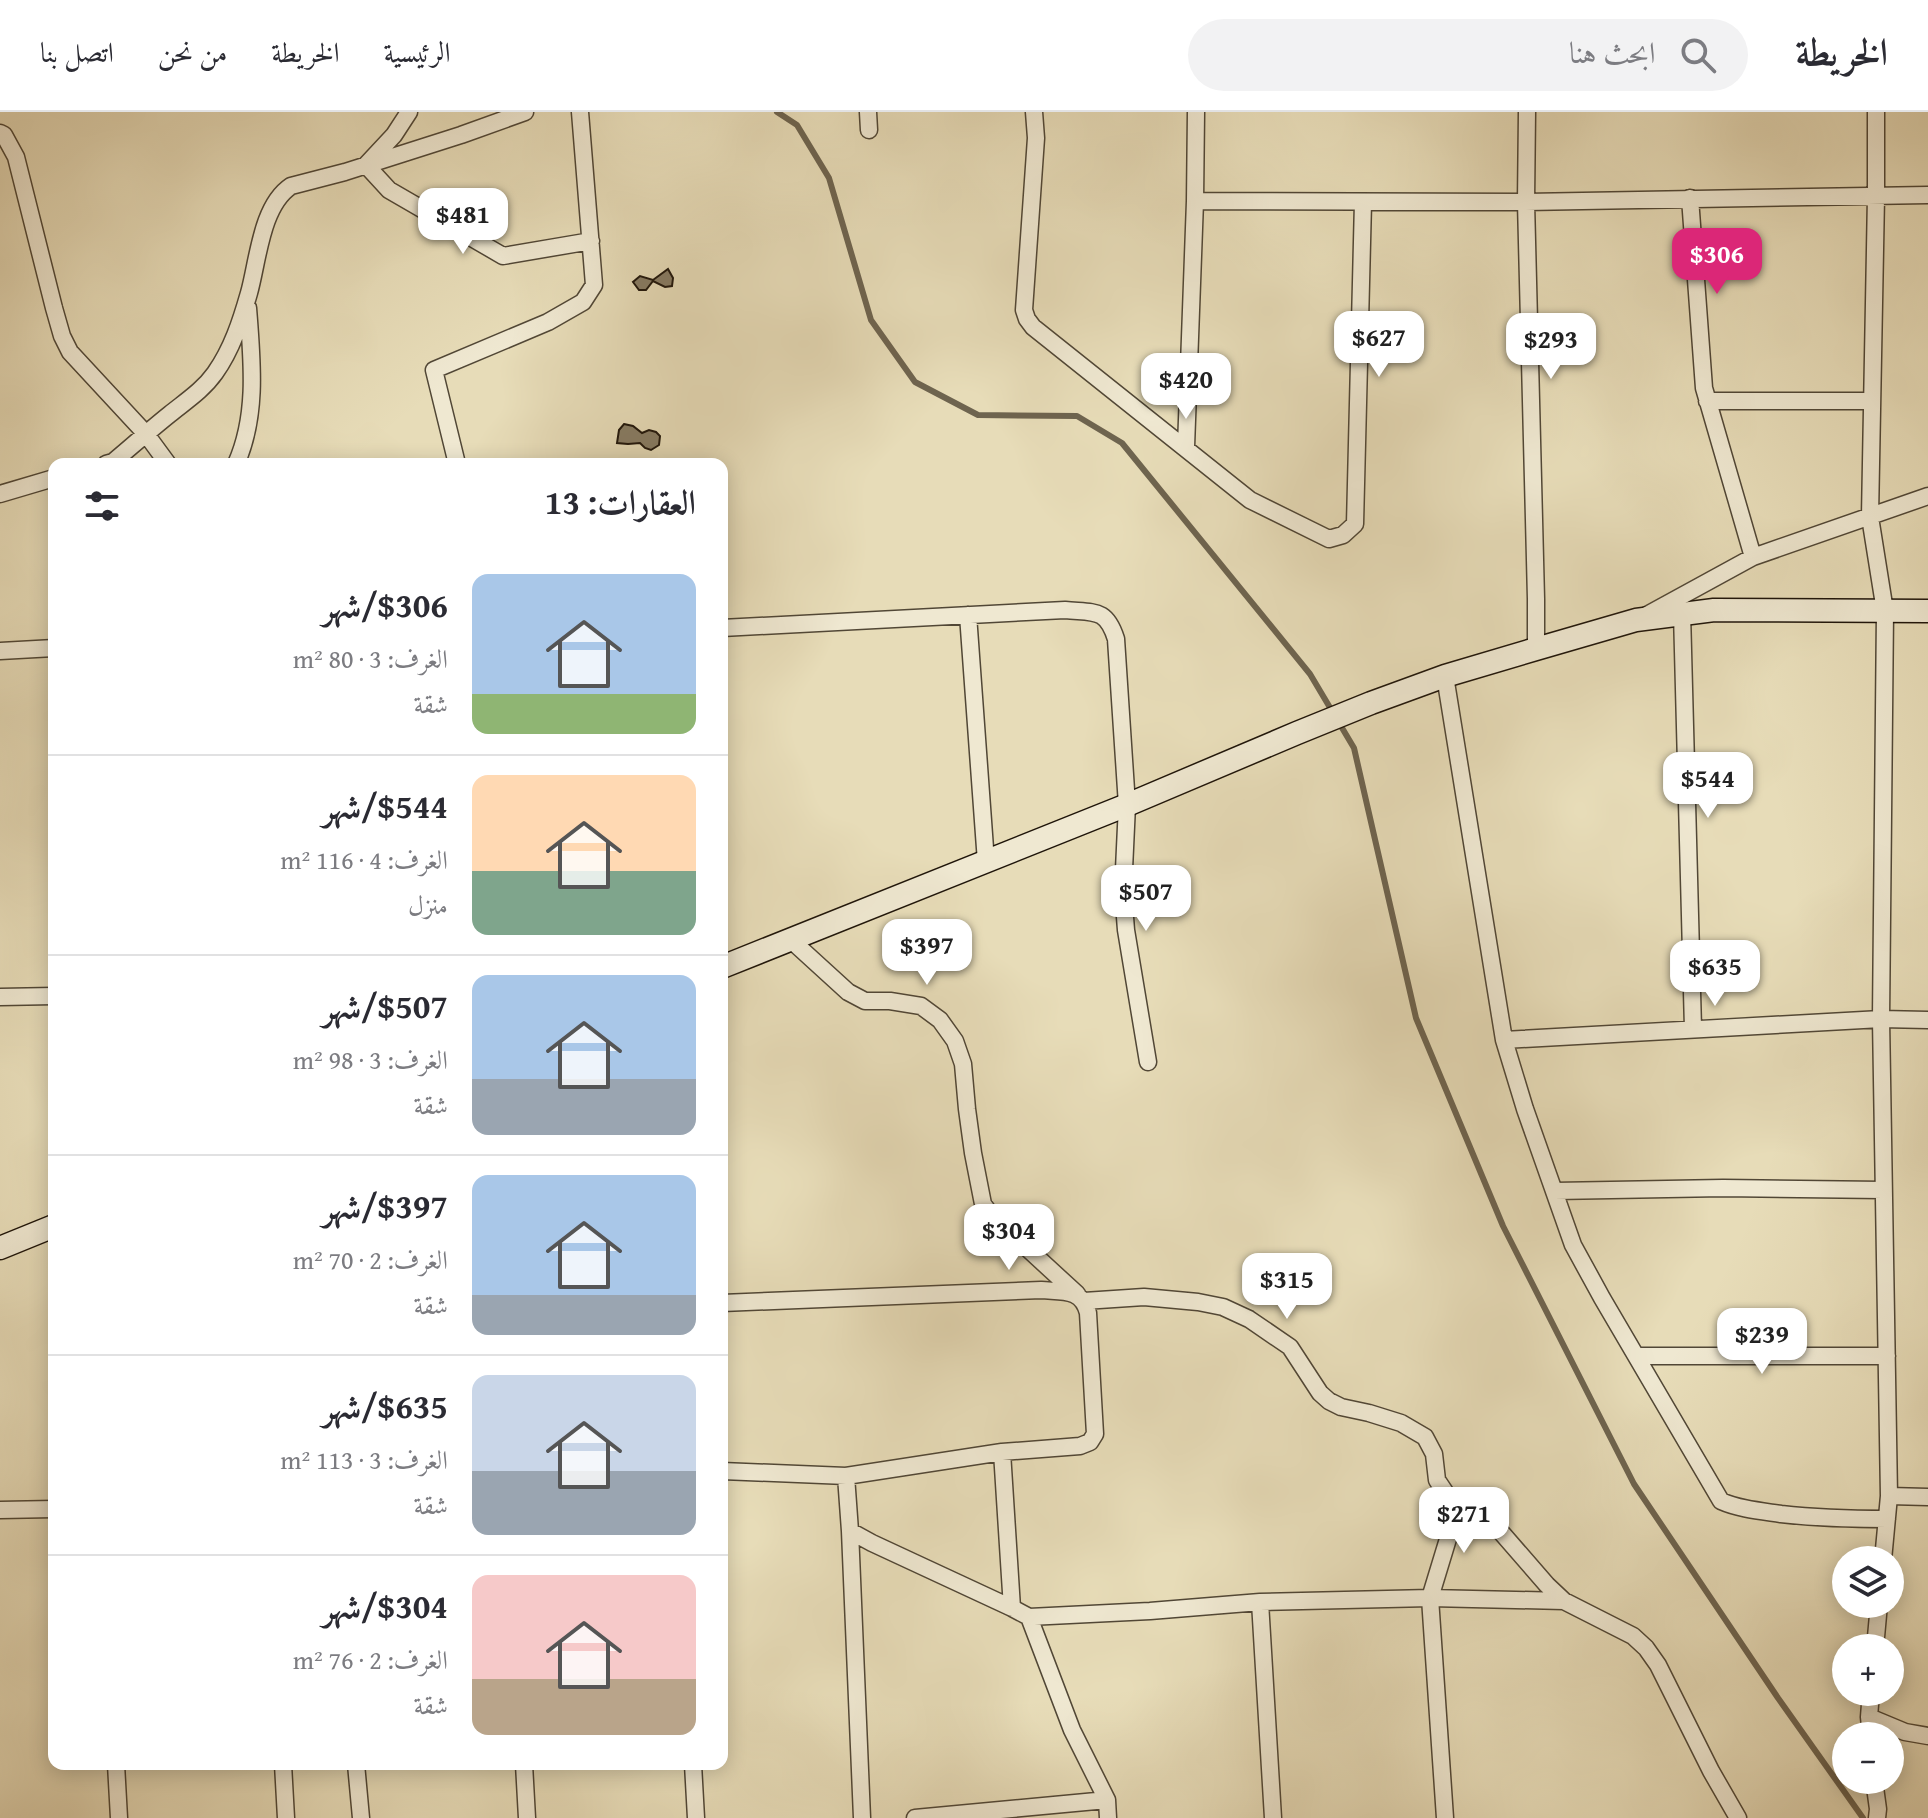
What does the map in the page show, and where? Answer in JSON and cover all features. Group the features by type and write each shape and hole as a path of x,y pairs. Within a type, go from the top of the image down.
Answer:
{"street":[{"path":"366,165 394,135 409,112"},
{"path":"118,458 201,390 215,372 234,339 267,220 277,199 291,186 461,135 525,112"},
{"path":"456,458 434,370 548,322 583,302 594,285 580,112"},
{"path":"868,112 869,130"},
{"path":"1034,112 1036,138 1024,310 1027,319 1033,327 1250,500 1329,539 1343,535 1355,524 1363,202"},
{"path":"1186,447 1196,112"},
{"path":"1527,112 1526,202 1536,649"},
{"path":"1876,112 1870,517 1885,611 1881,1019 1889,1496 1884,1546"},
{"path":"0,133 16,157 62,336 70,352 146,434 164,458"},
{"path":"366,165 389,190 503,256 591,241"},
{"path":"1195,201 1526,202 1928,195"},
{"path":"1690,198 1707,401 1753,557"},
{"path":"239,458 244,446 251,400 252,359 247,298"},
{"path":"1707,401 1872,401"},
{"path":"0,494 48,480"},
{"path":"1636,620 1753,557 1928,496"},
{"path":"728,628 1065,610 1098,613 1111,622 1116,639 1127,805 1123,891 1126,930 1148,1062"},
{"path":"728,965 1127,805 1371,703 1445,676 1536,649 1636,620 1682,613 1740,610 1928,611"},
{"path":"1682,613 1693,1029"},
{"path":"968,615 986,862"},
{"path":"0,651 48,648"},
{"path":"1445,676 1504,1040 1573,1245 1721,1501 1766,1512 1826,1519 1887,1519"},
{"path":"728,1471 846,1476 1002,1452 1080,1446 1090,1442 1095,1434 1088,1313 1080,1298 983,1204 973,1153 963,1064 955,1041 940,1020 921,1006 865,1001 848,992 791,940"},
{"path":"0,997 48,996"},
{"path":"1504,1040 1881,1019 1928,1020"},
{"path":"1555,1191 1723,1188 1883,1190"},
{"path":"0,1248 48,1228"},
{"path":"728,1303 1041,1290 1080,1298 1144,1297 1198,1302 1223,1307 1249,1319 1290,1347 1320,1393 1329,1401 1401,1423 1425,1437 1434,1454 1437,1480 1454,1503 1494,1524 1564,1601 1633,1636 1646,1648 1658,1665 1738,1818"},
{"path":"1637,1356 1887,1356"},
{"path":"1002,1452 1012,1608"},
{"path":"846,1476 862,1818"},
{"path":"1889,1496 1928,1497"},
{"path":"1445,1818 1430,1598 1451,1529 1454,1503"},
{"path":"0,1510 48,1509"},
{"path":"850,1531 1029,1617 1260,1602 1430,1598 1564,1601"},
{"path":"1260,1602 1273,1818"},
{"path":"1029,1617 1072,1730 1107,1800 1108,1818"},
{"path":"1870,1706 1870,1722"},
{"path":"1869,1717 1890,1727 1928,1736"},
{"path":"116,1770 119,1818"},
{"path":"283,1770 286,1818"},
{"path":"357,1770 361,1818"},
{"path":"524,1770 527,1818"},
{"path":"693,1770 696,1818"},
{"path":"1876,1794 1877,1818"},
{"path":"915,1818 1107,1800"}],"building":[{"path":"668,269 673,278 672,286 665,287 653,281 646,290 639,290 633,282 640,276 653,280"},
{"path":"624,424 642,433 649,430 656,432 660,436 659,445 651,450 640,443 617,443 619,430"}],"waterway":[{"path":"777,112 797,125 829,178 871,320 915,382 978,415 1077,416 1122,443 1310,674 1354,748 1416,1018 1503,1226 1634,1484 1863,1818"}]}
